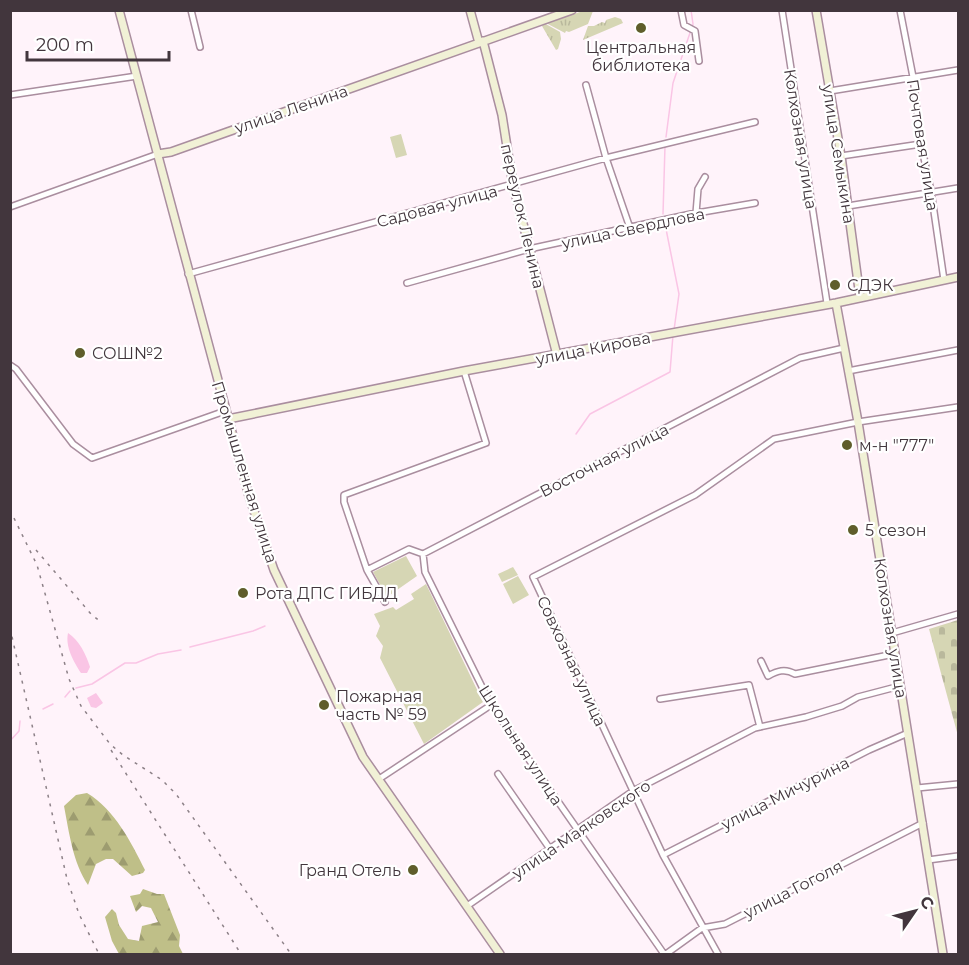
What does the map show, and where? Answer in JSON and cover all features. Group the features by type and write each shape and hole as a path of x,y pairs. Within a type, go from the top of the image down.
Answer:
{"main road":[{"name":"Промышленная улица","path":"119,10 225,411 249,496 274,570 363,757 500,954"},
{"name":"переулок Ленина","path":"470,10 502,115 513,185 557,355"},
{"name":"улица Ленина","path":"158,154 182,148 572,10"},
{"name":"улица Семыкина","path":"816,10 841,156 860,297"},
{"name":"улица Кирова","path":"228,419 464,371 836,303 958,277"},
{"name":"Колхозная улица","path":"836,303 858,422 943,954"}],"street":[{"path":"190,10 201,47"},
{"path":"681,10 684,25 695,31 699,61"},
{"name":"Колхозная улица","path":"782,10 827,303"},
{"name":"Почтовая улица","path":"900,10 913,77 921,144 931,191 944,280"},
{"path":"830,91 958,70"},
{"path":"10,95 137,76"},
{"path":"586,86 606,158 630,228"},
{"name":"Садовая улица","path":"188,274 606,158 755,122"},
{"path":"841,156 921,144"},
{"name":"улица Ленина","path":"10,207 158,154"},
{"path":"696,213 698,189 705,177"},
{"path":"848,206 958,188"},
{"name":"улица Свердлова","path":"407,284 529,249 696,213 755,203"},
{"name":"Восточная улица","path":"368,570 409,549 423,554 800,358 844,348"},
{"path":"848,371 958,350"},
{"path":"10,365 73,444 92,458 225,411"},
{"path":"385,602 368,570 344,502 344,495 486,443 464,371"},
{"path":"858,422 958,407"},
{"name":"Совхозная улица","path":"718,954 663,855 533,577 695,495 774,439 858,422"},
{"name":"Школьная улица","path":"423,554 425,572 491,705 665,954"},
{"path":"892,633 958,614"},
{"path":"760,661 768,676 777,671 788,670 795,674 894,654"},
{"path":"660,699 749,685 760,727"},
{"name":"улица Маяковского","path":"467,906 633,791 760,727 806,717 842,706 858,697 900,686"},
{"path":"379,779 491,705"},
{"name":"улица Мичурина","path":"663,855 869,750 908,733"},
{"path":"498,774 550,849"},
{"path":"917,788 958,784"},
{"name":"улица Гоголя","path":"665,954 702,928 725,924 923,823"},
{"path":"928,861 958,856"}],"green space":[{"path":"583,11 593,11 588,24 569,32 565,33 546,23"},
{"path":"615,17 621,19 623,23 583,40 588,26 605,23 606,20"},
{"path":"544,23 560,32 561,39 556,50 542,26"},
{"path":"401,134 407,155 396,158 390,137"},
{"path":"406,556 417,576 387,597 373,572"},
{"path":"513,567 518,575 502,582 498,574"},
{"path":"518,576 529,595 513,604 503,584"},
{"path":"426,584 483,702 424,744 380,658 383,646 376,636 380,626 374,614 393,607 396,610 414,599 411,594"},
{"path":"958,620 958,736 929,629"},
{"path":"87,793 106,808 121,827 145,870 143,873 132,876 113,859 106,859 96,864 88,885 75,857 64,806 76,795"},
{"path":"143,889 164,894 180,935 179,946 183,954 119,954 112,941 105,917 112,909 128,939 139,941 142,926 158,922 151,908 142,906 136,912 130,896 140,894"}],"shaded area":[{"path":"68,633 76,639 84,652 90,667 87,673 81,673 73,659 68,644"},
{"path":"96,693 103,703 96,708 91,707 87,698"}],"waterway":[{"path":"666,137 673,83 693,24 691,10"},
{"path":"663,214 665,146"},
{"path":"665,224 679,294 674,330"},
{"path":"576,434 590,414 670,372 673,335"},
{"path":"190,647 265,626"},
{"path":"76,688 92,684 125,663 136,663 158,654 181,650"},
{"path":"65,697 70,691"},
{"path":"43,709 53,704"},
{"path":"10,741 19,731 20,721"}],"railway":[{"path":"10,510 37,565 69,679 81,706 110,744 162,780 176,794 291,954"},
{"path":"36,550 91,614 102,623"},
{"path":"10,628 67,879 79,914 99,954"},
{"path":"111,750 241,954"}],"place":[{"name":"Центральная библиотека","path":"641,28"},
{"name":"СДЭК","path":"835,285"},
{"name":"СОШ№2","path":"80,353"},
{"name":"м-н \"777\"","path":"847,445"},
{"name":"5 сезон","path":"853,530"},
{"name":"Рота ДПС ГИБДД","path":"243,593"},
{"name":"Пожарная часть № 59","path":"324,705"},
{"name":"Гранд Отель","path":"413,870"}]}
